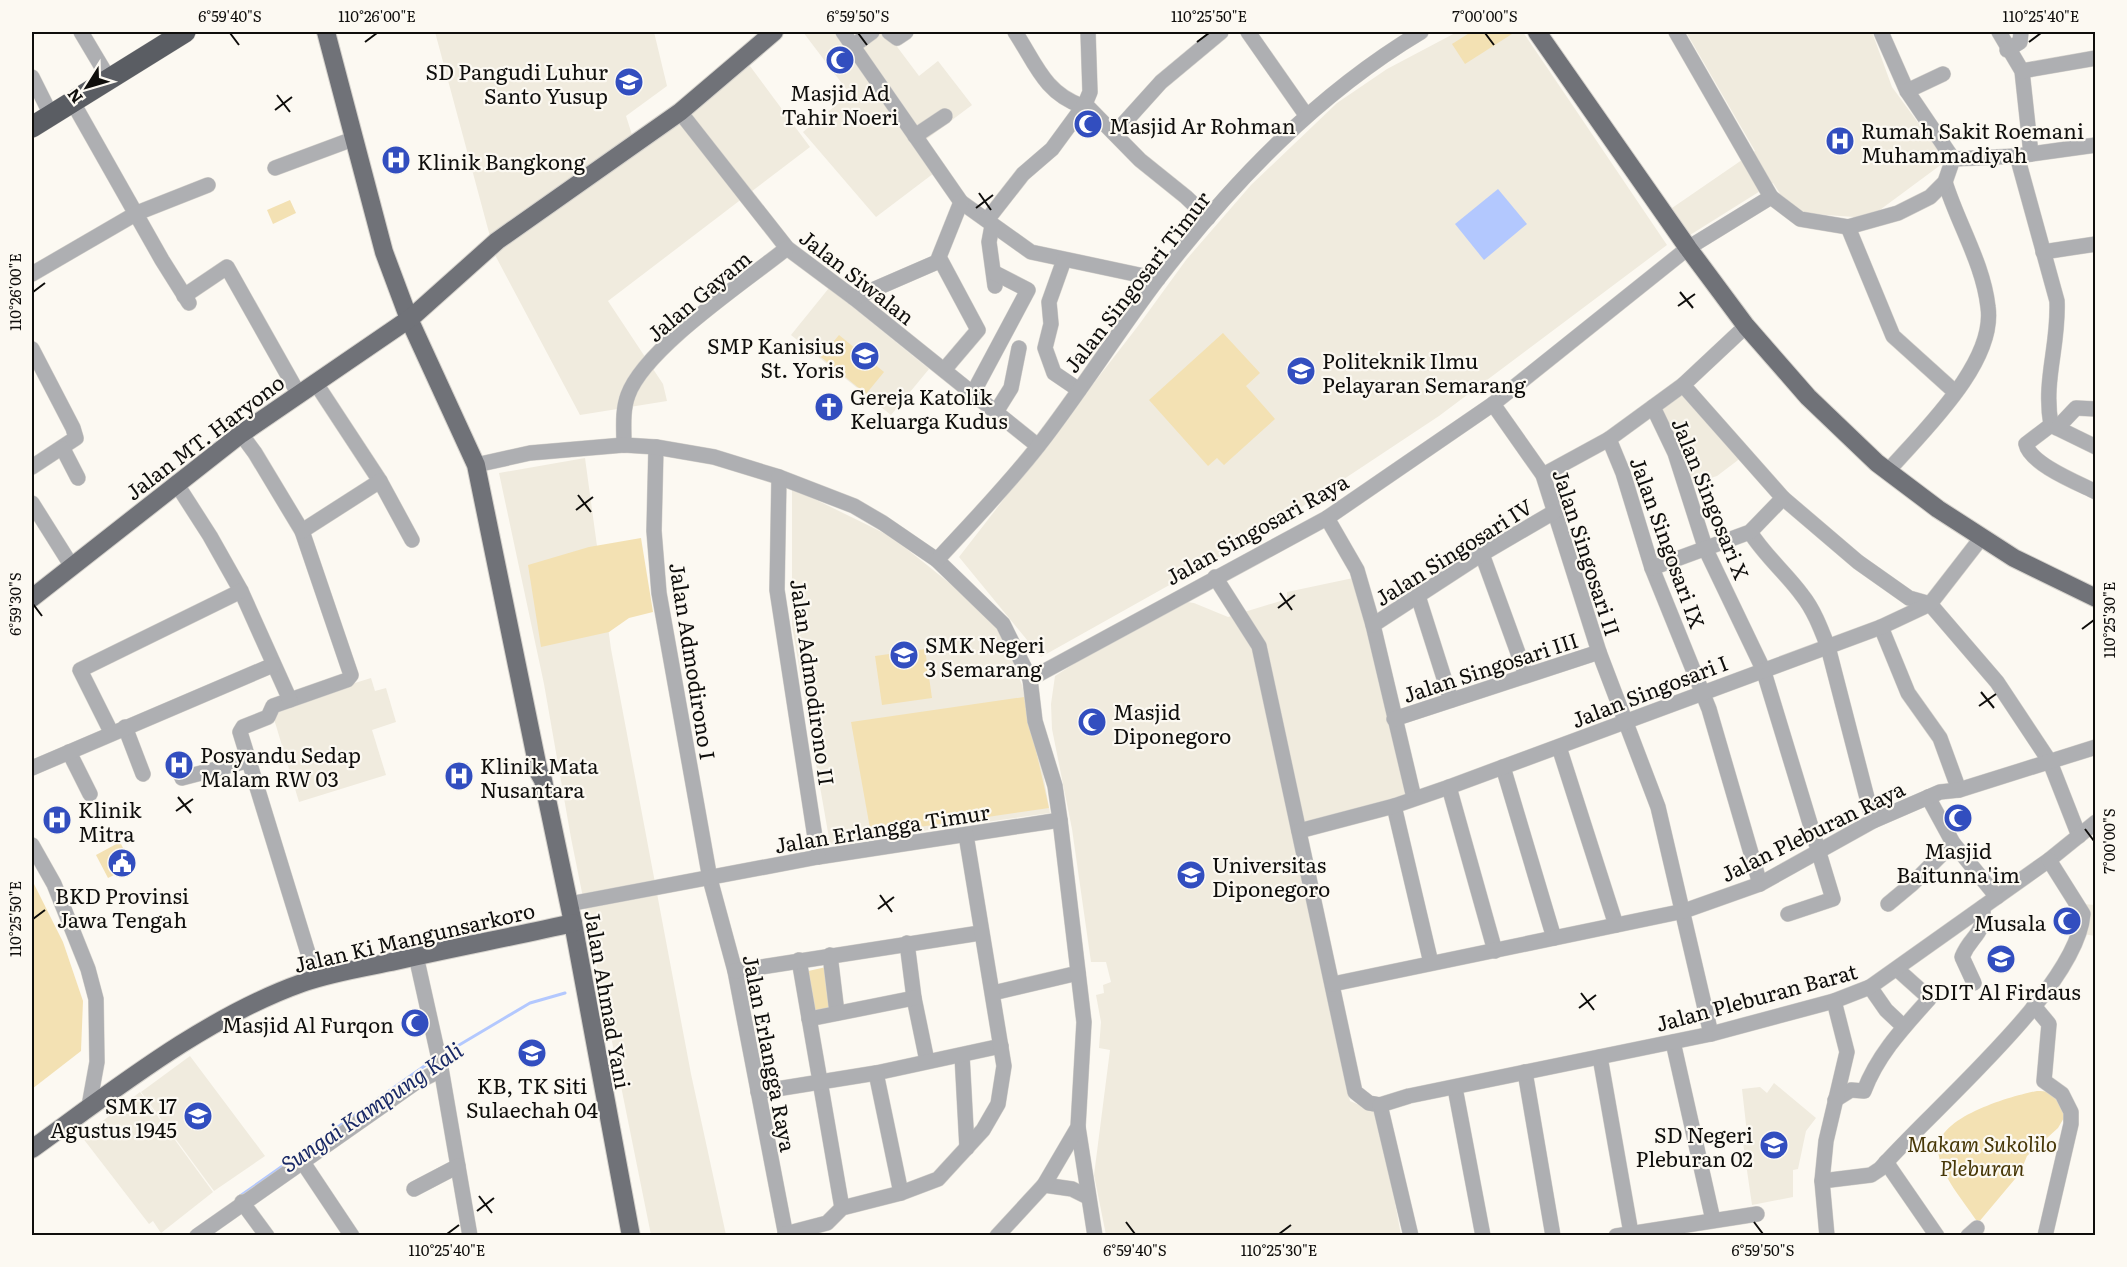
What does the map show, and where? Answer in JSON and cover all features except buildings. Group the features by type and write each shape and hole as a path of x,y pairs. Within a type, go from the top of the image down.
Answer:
{"highway":[{"path":"32,127 185,32"}],"main road":[{"name":"Jalan Ahmad Yani","path":"326,32 384,252 409,320 475,463 539,773 543,780 565,905 630,1236"},
{"name":"Jalan MT. Haryono","path":"32,598 71,565 241,434 298,393 409,320 520,223 680,112 774,32"},
{"path":"1537,32 1688,248 1746,326 1808,397 1888,471 1938,509 2014,558 2096,598"},
{"name":"Jalan Ahmad Yani","path":"569,924 622,1236"},
{"name":"Jalan Ki Mangunsarkoro","path":"32,1149 89,1106 163,1056 249,1006 316,979 569,924"}],"street":[{"path":"81,32 109,79"},
{"path":"843,32 961,202 1031,252 1158,279"},
{"path":"853,46 872,32"},
{"path":"889,32 897,38 906,32"},
{"path":"1015,32 1037,72 1046,82 1083,105 1106,128 1115,133 1140,160 1186,197 1208,219"},
{"path":"973,393 1028,290 995,279 989,242 990,223 1023,174 1052,148 1083,105 1089,92 1088,32"},
{"path":"1115,133 1161,82 1221,32"},
{"path":"1248,32 1306,115"},
{"name":"Jalan Singosari Timur","path":"937,560 1038,446 1158,279 1208,219 1306,115 1395,47 1421,32"},
{"path":"1676,32 1771,197 1800,219 1848,227 1898,213 1930,197 1945,182 1953,159"},
{"path":"1881,32 1907,91 1953,159"},
{"path":"1999,32 2007,50 2022,71 2024,155 2043,252 2056,301 2058,324 2054,353 2048,373 2048,408 2054,426 2096,447"},
{"path":"2007,50 2020,42 2020,32"},
{"path":"2022,71 2096,58"},
{"path":"1907,91 1943,74"},
{"path":"32,77 51,114"},
{"path":"72,101 187,299 227,267 298,393"},
{"name":"Jalan Siwalan","path":"680,112 787,249 854,298 1038,446"},
{"path":"915,136 945,116"},
{"path":"275,168 353,140"},
{"path":"1953,159 2024,155 2096,145"},
{"path":"1888,471 1956,392 1980,354 1989,321 1989,308 1972,248 1954,213 1945,182"},
{"path":"32,274 137,213 208,185"},
{"name":"Jalan Singosari Raya","path":"1030,679 1327,518 1493,404 1688,248 1771,197"},
{"path":"854,298 940,259 961,202"},
{"path":"1848,227 1893,336 1956,392"},
{"path":"2043,252 2096,244"},
{"name":"Jalan Gayam","path":"624,446 624,414 628,395 636,379 678,333 787,249"},
{"path":"940,259 978,329 944,370"},
{"path":"1064,260 1049,302 1051,324 1045,348 1054,373 1079,390"},
{"path":"1543,475 1609,440 1683,386 1746,326"},
{"path":"996,412 1011,388 1019,348"},
{"path":"32,349 76,438 63,449 32,467"},
{"path":"315,382 380,481 412,540"},
{"path":"1683,386 1784,498 1858,562 1909,598 1930,604 1997,682 2050,762 2079,836"},
{"name":"Jalan Singosari II","path":"1493,404 1543,475 1599,652 1658,807 1711,1034"},
{"name":"Jalan Singosari X","path":"1653,407 1675,453 1707,550 1763,669 1833,899 1788,914"},
{"path":"2096,409 2076,408 2026,444 2027,449 2041,464 2096,492"},
{"path":"241,434 302,531 351,675 347,680 270,707 268,717 241,729 247,760 316,979"},
{"name":"Jalan Singosari IX","path":"1609,440 1623,473 1652,568 1703,692 1760,884"},
{"path":"475,463 530,453 624,446 656,447 714,457 779,477 854,506 937,560 1003,624 1030,679 1035,721 1053,777 1060,820 1084,1022 1084,1058 1078,1127 1095,1236"},
{"name":"Jalan Admodirono I","path":"656,447 654,531 659,593 710,879"},
{"path":"63,449 78,478"},
{"name":"Jalan Admodirono II","path":"779,477 777,590 818,857"},
{"path":"302,531 380,481"},
{"path":"176,483 210,536 241,591 290,700"},
{"path":"1652,568 1707,550 1750,532 1784,498"},
{"name":"Jalan Singosari IV","path":"1373,625 1482,554 1554,512"},
{"path":"34,513 71,565"},
{"path":"1327,518 1357,570 1373,625 1414,798"},
{"path":"1750,532 1802,595 1828,647 1874,821"},
{"name":"Jalan Singosari I","path":"1299,831 1394,806 1449,787 1881,627 1930,604 1982,537"},
{"path":"1482,554 1526,675"},
{"path":"1215,577 1259,646 1355,1092 1369,1103 1380,1105 1411,1236"},
{"path":"143,774 118,730 80,674 81,669 241,591"},
{"path":"1418,596 1452,700"},
{"path":"1881,627 1908,693 1940,738 1959,790"},
{"name":"Jalan Singosari III","path":"1394,719 1599,652"},
{"path":"32,768 273,665"},
{"path":"1559,747 1616,926"},
{"name":"Jalan Pleburan Raya","path":"1333,984 1684,911 1760,884 1874,821 1928,797 1949,790 1959,790 2096,747"},
{"path":"69,752 90,794"},
{"path":"182,778 247,760"},
{"path":"1503,767 1554,938"},
{"path":"1449,787 1495,951"},
{"path":"1928,797 1953,843 1997,897"},
{"path":"1394,806 1431,963"},
{"name":"Jalan Erlangga Timur","path":"565,905 818,857 1060,820"},
{"name":"Jalan Pleburan Barat","path":"1380,1105 1409,1096 1711,1034 1834,1001 1870,987 1898,970 2049,860 2096,822"},
{"path":"785,1235 827,1223 842,1208 901,1193 938,1179 983,1130 998,1104 1004,1066 993,993 980,933 966,835"},
{"path":"1888,904 1912,884 1953,843"},
{"path":"32,844 54,884 88,969 96,999 98,1062 89,1106"},
{"path":"1822,1180 1871,1175 1886,1162 2034,1006 2065,965 2083,918 2082,910 2049,860"},
{"name":"Jalan Erlangga Raya","path":"710,879 735,971 785,1235"},
{"path":"1974,983 1962,957 1966,948 1982,929 1983,907"},
{"path":"735,971 980,933"},
{"path":"907,943 914,998 927,1061"},
{"path":"830,955 837,1013"},
{"path":"416,956 441,1068 470,1236"},
{"path":"799,960 842,1208"},
{"path":"1835,1100 1851,1090 1864,1091 1872,1070 1928,998 1898,970"},
{"path":"993,993 1078,973"},
{"path":"1870,987 1886,1010 1904,1027"},
{"path":"809,1019 914,998"},
{"path":"1827,1236 1822,1180 1826,1141 1847,1052 1834,1001"},
{"path":"2034,1006 2049,1024 2044,1081 2062,1094 2069,1106 2072,1124 2045,1236"},
{"path":"1673,1042 1713,1220"},
{"path":"758,1092 876,1073 1001,1046"},
{"path":"962,1055 967,1148"},
{"path":"1600,1057 1624,1234 1756,1214"},
{"path":"197,1236 242,1202 415,1083 441,1068"},
{"path":"1525,1072 1553,1236"},
{"path":"876,1073 901,1193"},
{"path":"1455,1088 1483,1236"},
{"path":"997,1236 1044,1185 1078,1127"},
{"path":"302,1161 352,1236"},
{"path":"1886,1162 1937,1236"},
{"path":"414,1189 458,1166"},
{"path":"1044,1185 1072,1189 1088,1197"},
{"path":"242,1202 267,1236"}],"shaded area":[{"path":"435,32 654,32 667,86 626,116 635,144 750,66 810,147 608,301 663,384 667,401 580,415 495,255"},
{"path":"803,32 837,32 852,51 878,32 886,32 919,76 938,61 972,105 924,141 942,167 876,217 803,132 850,94"},
{"name":"Politeknik Ilmu Pelayaran Semarang","path":"1457,32 1523,32 1667,245 1439,416 1264,532 1041,657 959,557 1138,326 1186,260 1251,185 1337,103 1387,69"},
{"name":"Rumah Sakit Roemani Muhammadiyah","path":"1686,32 1872,32 1892,87 1946,161 1869,218 1798,213 1783,198 1773,183 1690,235 1672,208 1755,151"},
{"name":"SMP Kanisius St. Yoris","path":"829,288 929,369 891,415 791,335"},
{"path":"1683,389 1742,457 1717,476 1692,484 1656,410"},
{"path":"585,458 611,649 691,1074 726,1235 651,1235 571,838 544,684 499,473"},
{"name":"SMK Negeri 3 Semarang","path":"792,488 892,537 998,622 1022,685 1041,762 1050,813 830,844 792,626"},
{"name":"Universitas Diponegoro","path":"1358,577 1407,796 1293,826 1350,1101 1379,1116 1401,1235 1106,1235 1094,1175 1110,1050 1099,1048 1101,1022 1096,995 1104,993 1103,985 1111,982 1106,962 1091,962 1072,829 1052,729 1051,704 1055,676 1174,600 1194,603 1228,617 1287,599 1287,592"},
{"path":"371,678 375,691 386,688 396,722 372,730 386,775 299,802 271,709"},
{"path":"2083,904 2095,905 2095,936 2078,933"},
{"name":"SMK 17 Agustus 1945","path":"190,1056 265,1156 214,1191 141,1092"},
{"name":"SD Negeri Pleburan 02","path":"1774,1083 1816,1118 1806,1131 1798,1169 1793,1170 1793,1197 1752,1205 1743,1143 1748,1142 1742,1089 1760,1087 1767,1093"},
{"path":"140,1092 213,1192 161,1233 153,1221 149,1224 82,1137"}],"green space":[{"path":"1471,32 1511,32 1512,34 1465,64 1452,44"},
{"path":"290,200 296,213 273,224 267,210"},
{"path":"1223,333 1260,373 1246,386 1275,419 1224,465 1217,458 1208,466 1149,400"},
{"path":"839,335 884,372 866,394 821,357"},
{"path":"641,538 653,612 629,618 609,632 541,647 528,565 589,547"},
{"path":"925,649 932,698 882,705 875,656"},
{"path":"1024,697 1049,808 871,834 851,722"},
{"path":"120,842 132,866 108,878 96,855"},
{"path":"32,880 63,942 83,1001 81,1051 32,1089"},
{"path":"826,967 836,1011 814,1016 804,972"},
{"name":"Makam Sukolilo Pleburan","path":"2037,1091 2053,1094 2059,1100 2065,1116 2058,1128 2027,1156 2020,1173 1978,1223 1943,1169 1938,1150 1941,1138 1949,1128 1977,1110"}],"water":[{"path":"1498,189 1527,224 1484,260 1455,224"}],"waterway":[{"name":"Sungai Kampung Kali","path":"444,1054 530,1003 565,993"},
{"name":"Sungai Kampung Kali","path":"240,1196 433,1060"}],"place":[{"name":"Masjid Ad Tahir Noeri","path":"840,60"},
{"name":"SD Pangudi Luhur Santo Yusup","path":"629,82"},
{"name":"Masjid Ar Rohman","path":"1088,124"},
{"name":"Rumah Sakit Roemani Muhammadiyah","path":"1840,141"},
{"name":"Klinik Bangkong","path":"396,160"},
{"name":"SMP Kanisius St. Yoris","path":"865,356"},
{"name":"Politeknik Ilmu Pelayaran Semarang","path":"1301,371"},
{"name":"Gereja Katolik Keluarga Kudus","path":"829,407"},
{"name":"SMK Negeri 3 Semarang","path":"904,655"},
{"name":"Masjid Diponegoro","path":"1092,722"},
{"name":"Posyandu Sedap Malam RW 03","path":"179,765"},
{"name":"Klinik Mata Nusantara","path":"459,776"},
{"name":"Masjid Baitunna'im","path":"1958,818"},
{"name":"Klinik Mitra","path":"57,820"},
{"name":"BKD Provinsi Jawa Tengah","path":"122,863"},
{"name":"Universitas Diponegoro","path":"1191,875"},
{"name":"Musala","path":"2067,921"},
{"name":"SDIT Al Firdaus","path":"2001,959"},
{"name":"Masjid Al Furqon","path":"415,1023"},
{"name":"KB, TK Siti Sulaechah 04","path":"532,1053"},
{"name":"SMK 17 Agustus 1945","path":"198,1116"},
{"name":"SD Negeri Pleburan 02","path":"1774,1145"}]}
